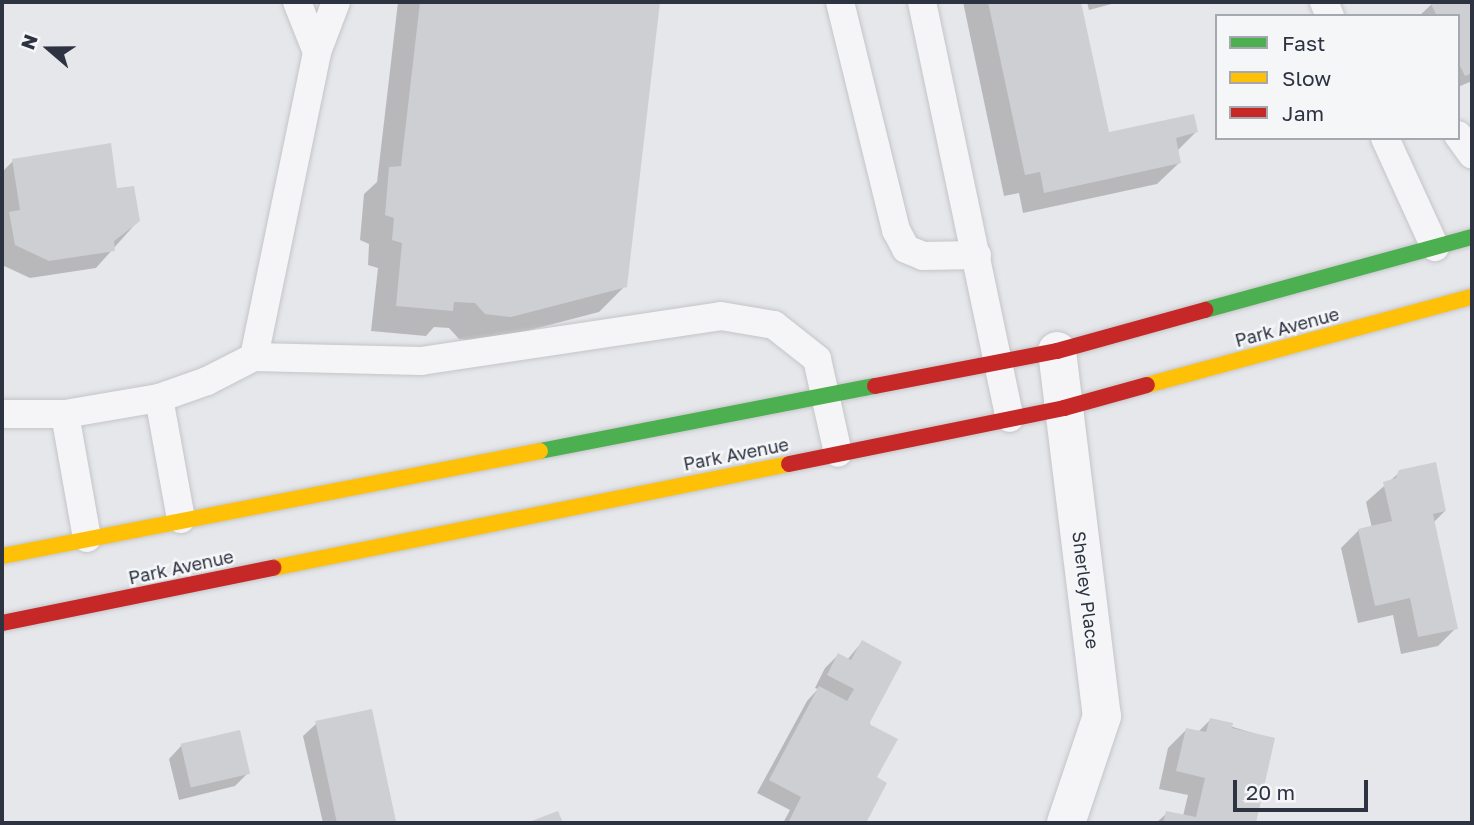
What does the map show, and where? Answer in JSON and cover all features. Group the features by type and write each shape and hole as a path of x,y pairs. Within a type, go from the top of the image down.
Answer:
{"main road":[{"path":"2,556 181,519 1057,351 1472,237"},
{"name":"Park Avenue","path":"2,623 1064,408 1472,297"}],"street":[{"name":"Sherley Place","path":"1057,351 1102,716 1066,823"}],"lane":[{"path":"297,2 317,52"},
{"path":"254,357 317,52 336,2"},
{"path":"840,2 896,230 906,248 923,256 977,255"},
{"path":"922,2 1010,418"},
{"path":"1460,138 1472,154"},
{"path":"1386,140 1435,247"},
{"path":"2,414 65,414 159,398 207,381 254,357 421,361 721,316 774,325 798,340 817,359 838,453"},
{"path":"159,398 181,519"},
{"path":"65,414 87,538"}],"building":[{"path":"420,2 660,2 627,287 511,317 485,314 475,303 454,302 453,311 396,306 402,243 392,240 394,218 385,215 389,167 401,166"},
{"path":"988,2 1081,2 1109,132 1194,114 1198,132 1176,138 1181,163 1044,193 1040,172 1025,175"},
{"path":"1430,2 1472,2 1472,73 1465,76 1460,66 1460,14 1436,14"},
{"path":"111,143 117,188 134,186 140,221 114,241 115,251 49,261 15,245 9,212 20,210 12,159"},
{"path":"1436,462 1446,511 1433,514 1458,629 1418,637 1410,598 1375,606 1358,529 1392,521 1383,482 1396,478 1399,470"},
{"path":"862,640 902,662 869,724 898,739 877,777 887,783 866,823 788,823 801,797 769,780 819,686 847,701 854,689 827,675 838,653 851,660"},
{"path":"372,709 396,823 337,823 315,721"},
{"path":"1210,718 1233,723 1232,728 1275,738 1256,823 1163,823 1166,811 1196,817 1205,778 1176,771 1186,728 1206,732"},
{"path":"240,730 250,774 191,788 181,744"},
{"path":"558,811 563,823 526,823"}],"traffic: fast":[{"path":"1205,310 1472,237"},
{"path":"540,451 875,386"}],"traffic: slow":[{"path":"1147,385 1472,297"},
{"path":"2,556 540,451"},
{"path":"273,568 789,464"}],"traffic: jam":[{"path":"875,386 1057,351 1205,310"},
{"path":"789,464 1064,408 1147,385"},
{"path":"2,623 273,568"}]}
